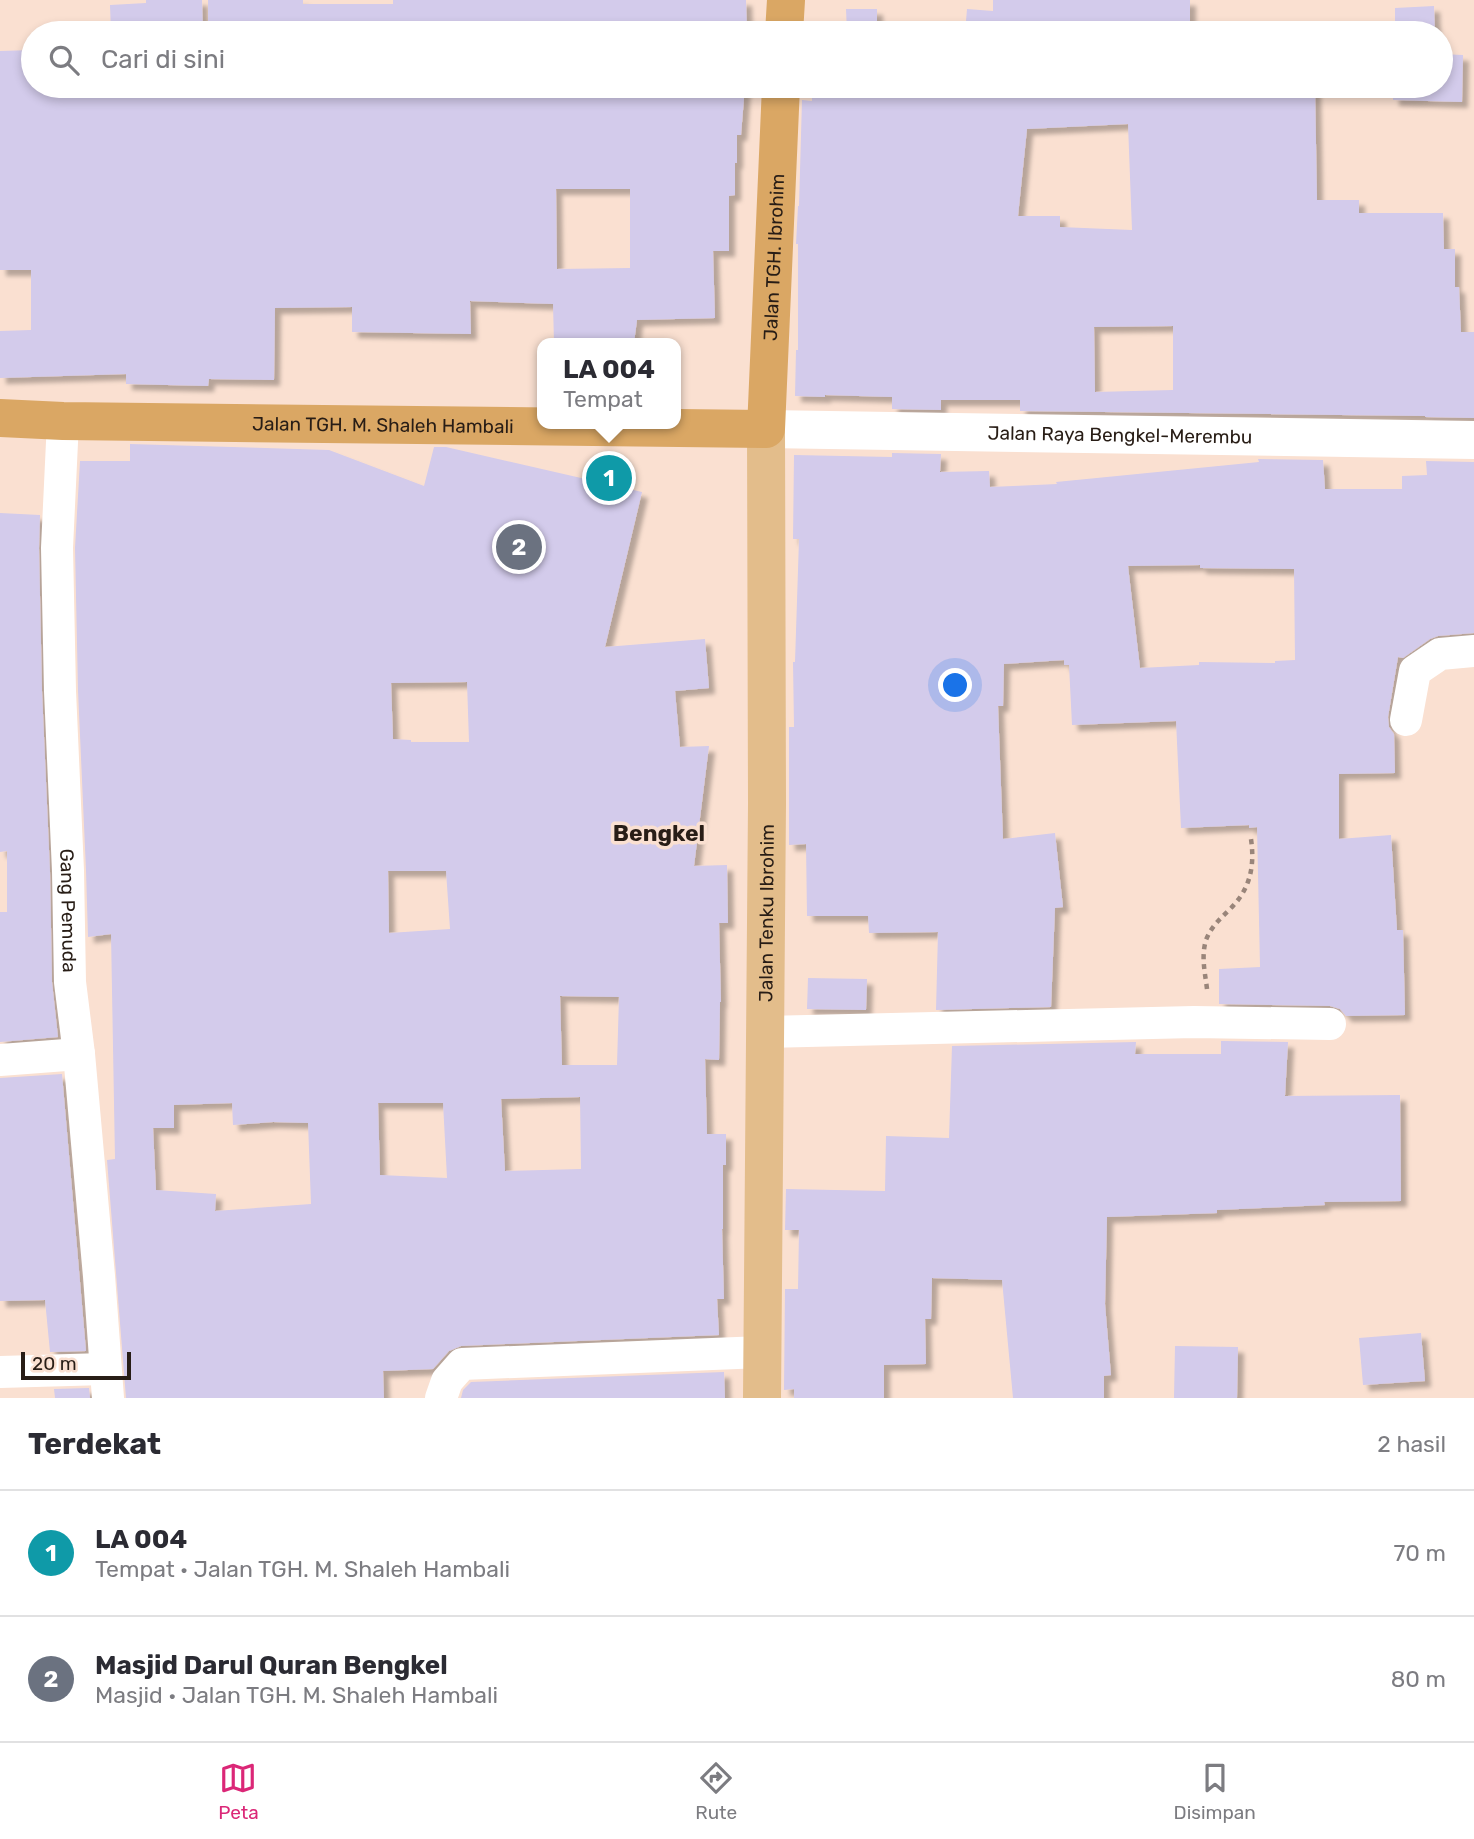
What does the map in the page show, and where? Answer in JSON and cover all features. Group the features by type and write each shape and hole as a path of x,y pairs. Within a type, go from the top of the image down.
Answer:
{"highway":[{"path":"784,21 786,0"},
{"name":"Jalan TGH. Ibrohim","path":"766,429 780,98"},
{"name":"Jalan TGH. M. Shaleh Hambali","path":"0,418 537,426"},
{"name":"Jalan TGH. M. Shaleh Hambali","path":"681,428 766,429"}],"main road":[{"name":"Jalan Tenku Ibrohim","path":"762,1398 767,804 766,429"}],"street":[{"name":"Gang Pemuda","path":"63,421 57,548 70,982 79,1054 107,1383"},
{"name":"Jalan Raya Bengkel-Merembu","path":"766,429 1474,440"},
{"path":"1406,720 1415,671 1440,654 1474,650"},
{"path":"765,1032 1194,1022 1330,1024"},
{"path":"0,1060 79,1054"},
{"path":"441,1398 447,1381 462,1364 762,1352"},
{"path":"0,1373 107,1383"}],"path":[{"path":"1194,1022 1207,988 1203,962 1205,943 1214,926 1236,904 1248,884 1253,862 1251,839"}],"building":[{"path":"146,0 202,0 203,21 111,21 110,5 146,3"},
{"path":"208,0 393,4 393,0 746,0 747,21 208,21"},
{"path":"993,0 1190,0 1190,21 966,21 967,9 993,11"},
{"path":"1434,6 1435,21 1395,21 1395,8"},
{"path":"846,9 877,9 877,21 846,21"},
{"path":"21,50 21,98 744,98 741,135 737,135 735,195 729,196 729,251 713,251 715,318 637,320 635,338 554,338 553,304 470,301 471,334 352,332 352,307 275,308 274,380 209,379 208,386 126,384 126,374 0,378 0,331 31,330 31,270 0,270 0,51","holes":["556,189 630,189 630,268 557,269"]},
{"path":"1453,55 1463,55 1462,102 1393,100 1453,98"},
{"path":"1315,98 1317,200 1359,200 1359,213 1443,213 1444,249 1455,249 1455,287 1459,287 1461,332 1474,332 1474,418 1020,411 1020,400 941,400 941,410 892,409 892,397 795,396 798,350 796,244 802,100","holes":["1128,124 1132,230 1060,227 1060,216 1018,216 1027,129","1173,326 1173,390 1095,392 1094,327"]},
{"path":"130,444 329,450 424,486 434,447 446,447 642,492 605,647 705,639 709,688 675,691 680,747 709,746 694,866 727,865 728,923 719,923 719,1060 705,1059 707,1134 726,1134 722,1229 724,1299 717,1299 719,1335 461,1346 449,1351 433,1369 383,1371 384,1398 126,1398 107,1160 115,1159 111,934 88,937 75,548 80,461 130,461","holes":["467,682 469,742 411,742 393,739 391,683","388,871 446,871 450,929 389,933","560,996 619,997 617,1065 562,1065","580,1097 581,1169 505,1171 501,1099","232,1103 233,1125 308,1123 311,1204 215,1211 216,1194 156,1190 153,1128 174,1128 174,1105","378,1103 443,1103 447,1178 380,1175"]},
{"path":"892,453 941,454 940,472 989,471 990,487 1057,484 1056,482 1259,462 1258,459 1323,460 1325,489 1402,489 1402,476 1427,475 1426,461 1474,462 1474,633 1438,636 1403,658 1398,657 1388,717 1389,727 1394,734 1395,773 1339,774 1339,839 1391,835 1397,930 1403,930 1405,1015 1346,1016 1340,1009 1330,1006 1219,1004 1219,969 1260,967 1257,827 1249,828 1249,825 1181,828 1176,721 1072,725 1069,665 1064,665 1064,660 1004,664 1003,706 998,706 1003,839 1055,833 1063,907 1055,908 1051,1007 936,1010 938,932 869,933 868,916 807,916 806,844 789,845 789,727 794,727 793,662 799,539 793,539 794,455 892,457","holes":["1200,565 1200,568 1294,569 1295,660 1275,663 1199,662 1199,665 1140,668 1128,566"]},
{"path":"0,513 40,515 42,691 52,982 58,1037 0,1042 0,912 7,912 7,851 0,852"},
{"path":"808,978 867,979 866,1010 807,1009"},
{"path":"1221,1041 1288,1042 1285,1096 1400,1095 1401,1201 1324,1202 1325,1205 1217,1210 1217,1213 1107,1217 1105,1304 1111,1375 1104,1376 1104,1398 1013,1398 1002,1280 932,1278 931,1319 925,1319 926,1364 884,1365 884,1398 794,1398 794,1389 784,1390 785,1289 798,1289 799,1230 785,1230 786,1189 885,1191 886,1136 949,1138 952,1046 1136,1042 1135,1054 1221,1054"},
{"path":"62,1074 86,1351 50,1352 45,1300 0,1301 0,1078"},
{"path":"1421,1333 1425,1381 1363,1385 1359,1338"},
{"path":"1175,1346 1238,1347 1237,1398 1174,1398"},
{"path":"724,1372 725,1398 461,1398 463,1390 471,1382"},
{"path":"89,1388 90,1398 55,1398 54,1389"}],"place":[{"name":"LA 004","path":"609,478"},
{"name":"Masjid Darul Quran Bengkel","path":"519,547"}],"district":[{"name":"Bengkel","path":"659,833"}]}
